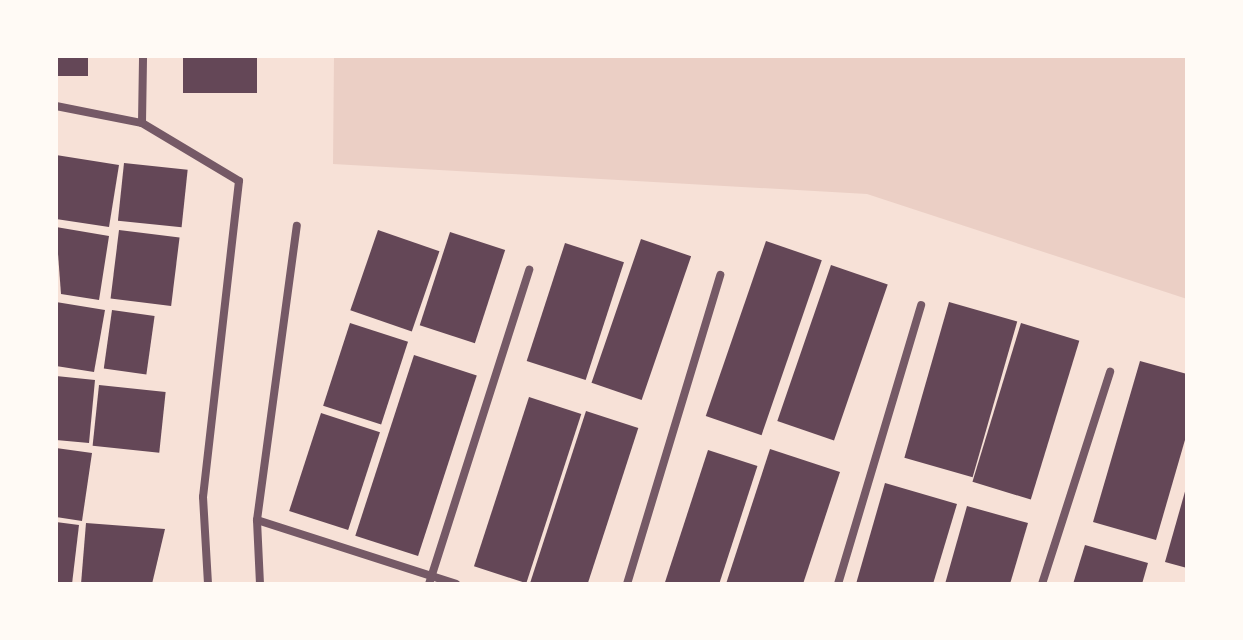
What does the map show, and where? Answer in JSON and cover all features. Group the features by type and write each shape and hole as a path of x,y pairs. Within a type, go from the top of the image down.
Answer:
{"street":[{"path":"142,123 143,56"},
{"path":"56,106 142,123 239,181 203,497 208,584"},
{"path":"260,584 257,520 297,226"},
{"path":"430,580 529,270"},
{"path":"627,584 720,275"},
{"path":"838,584 921,305"},
{"path":"1042,584 1110,372"},
{"path":"257,520 430,580 456,584"}],"shaded area":[{"path":"334,56 1187,56 1187,299 867,194 333,164"}],"building":[{"path":"56,56 88,56 88,76 56,76"},
{"path":"183,56 257,56 257,93 183,93"},
{"path":"56,155 119,165 109,227 56,219"},
{"path":"124,163 188,170 182,227 118,221"},
{"path":"56,227 109,236 99,300 61,294"},
{"path":"119,230 180,237 171,306 111,298"},
{"path":"378,230 439,251 412,332 350,310"},
{"path":"450,232 505,250 475,343 420,325"},
{"path":"641,239 691,256 642,400 592,383"},
{"path":"766,241 822,260 762,435 706,416"},
{"path":"565,243 624,262 586,380 527,361"},
{"path":"831,265 888,285 834,441 777,421"},
{"path":"56,302 105,310 94,372 56,366"},
{"path":"949,302 1017,322 973,477 904,458"},
{"path":"112,310 155,316 146,374 104,368"},
{"path":"350,323 408,342 381,425 323,406"},
{"path":"1021,323 1079,341 1031,500 972,482"},
{"path":"414,355 477,375 418,556 355,536"},
{"path":"1140,361 1187,374 1187,433 1156,540 1093,522"},
{"path":"56,376 95,380 89,443 56,440"},
{"path":"99,385 166,392 159,453 93,446"},
{"path":"529,397 581,414 526,583 474,566"},
{"path":"586,411 638,428 588,584 530,584"},
{"path":"321,413 380,432 348,530 289,511"},
{"path":"56,448 92,453 82,521 56,517"},
{"path":"770,449 840,472 803,584 726,584"},
{"path":"708,450 757,466 719,584 664,584"},
{"path":"885,483 957,504 933,584 856,584"},
{"path":"1187,488 1187,568 1165,562"},
{"path":"967,506 1028,523 1010,584 945,584"},
{"path":"56,522 79,525 72,584 56,584"},
{"path":"86,523 165,529 152,584 81,584"},
{"path":"1085,545 1148,563 1142,584 1073,584"}]}
